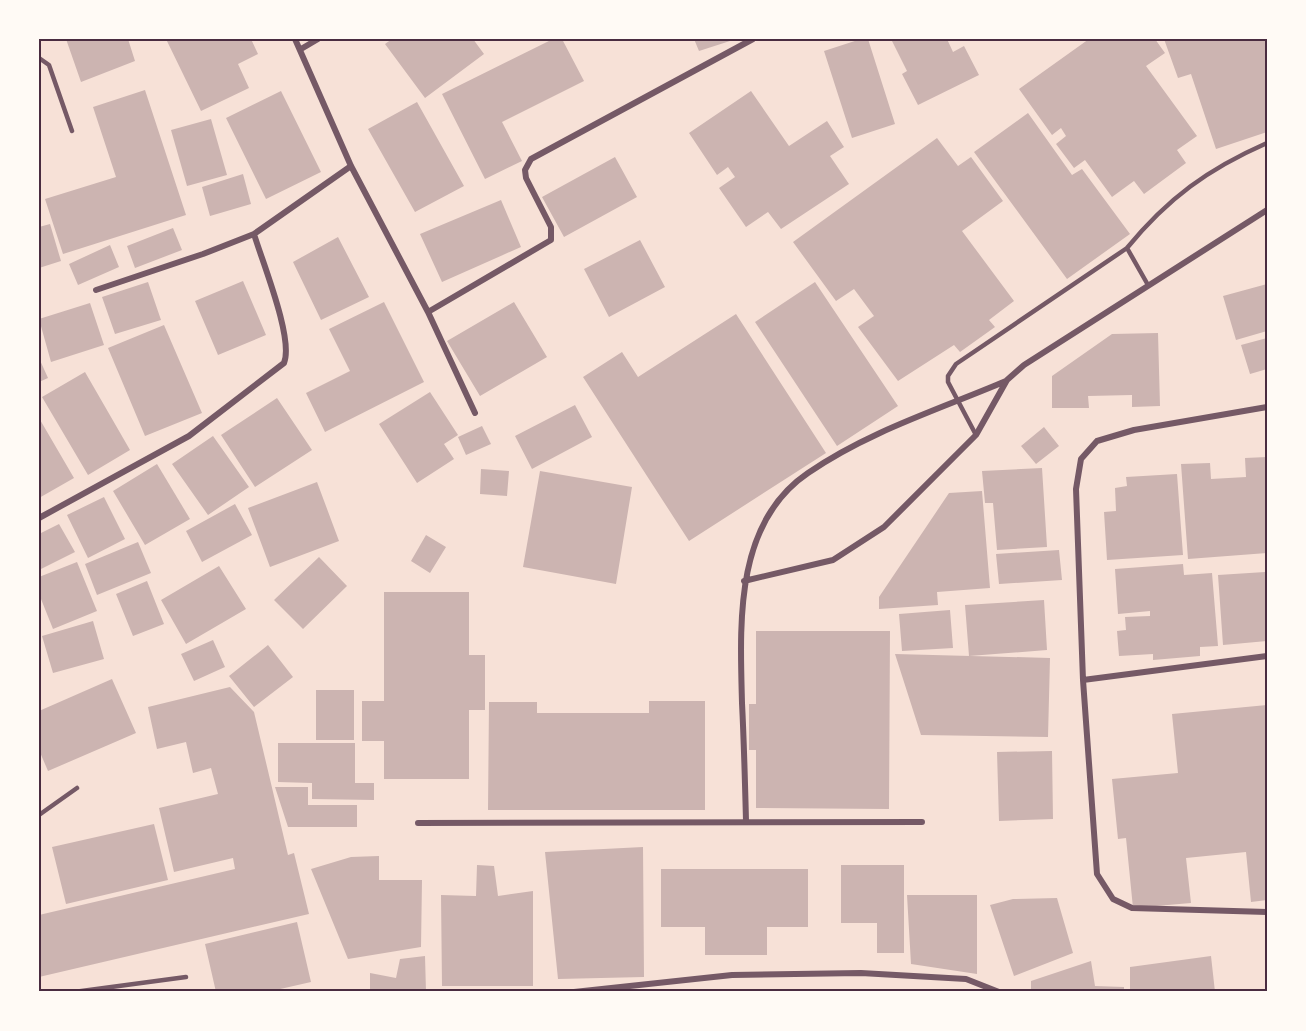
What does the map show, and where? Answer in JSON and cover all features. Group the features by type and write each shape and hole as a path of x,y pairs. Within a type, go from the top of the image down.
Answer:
{"street":[{"path":"296,39 351,166 428,312 475,413"},
{"path":"302,49 318,39"},
{"path":"428,312 551,240 551,227 526,178 525,170 531,159 753,39"},
{"path":"96,290 203,254 254,234 351,166"},
{"path":"746,821 740,639 744,581 752,551 772,508 806,474 857,444 1007,380 1024,365 1267,210"},
{"path":"39,518 189,436 284,363 287,356 284,334 254,234"},
{"path":"744,581 833,560 884,526 975,435 1007,380"},
{"path":"1267,407 1134,430 1097,441 1081,459 1076,510 1083,680 1097,874 1113,898 1132,908 1267,912"},
{"path":"1083,680 1267,656"},
{"path":"418,823 922,822"},
{"path":"574,992 732,975 861,973 966,979 999,992"}],"lane":[{"path":"39,58 49,64 72,132"},
{"path":"975,435 948,382 948,376 956,364 1128,248 1150,220 1192,183 1233,158 1267,142"},
{"path":"1128,248 1148,285"},
{"path":"39,815 76,788"},
{"path":"74,992 186,977"}],"building":[{"path":"66,39 128,39 135,61 81,82"},
{"path":"166,39 251,39 258,54 238,64 249,88 201,111"},
{"path":"392,39 473,39 484,54 425,98 385,44"},
{"path":"553,39 562,39 584,81 502,122 522,161 485,179 442,94"},
{"path":"694,39 729,39 730,41 699,51"},
{"path":"861,39 868,39 895,124 852,138 824,51"},
{"path":"891,39 947,39 953,52 964,46 979,75 918,105 902,74 907,71"},
{"path":"1089,39 1155,39 1165,53 1146,66 1197,136 1177,150 1186,163 1144,194 1134,181 1112,197 1085,160 1074,168 1056,144 1066,136 1061,128 1052,135 1019,89"},
{"path":"1164,39 1267,39 1267,132 1216,149 1191,74 1178,78"},
{"path":"145,90 186,215 63,254 45,199 116,177 93,107"},
{"path":"281,91 321,172 266,199 226,118"},
{"path":"751,91 789,146 827,121 844,147 830,156 849,184 781,229 768,212 746,227 719,188 735,177 728,167 717,175 689,133"},
{"path":"417,102 464,186 415,212 368,129"},
{"path":"1028,113 1072,175 1082,169 1130,234 1067,279 974,152"},
{"path":"211,119 227,175 187,186 171,130"},
{"path":"937,138 958,166 971,157 1003,201 962,231 1014,301 989,320 995,327 960,352 954,345 898,381 858,327 874,316 854,289 836,301 793,242"},
{"path":"615,157 637,197 564,237 542,197"},
{"path":"243,174 251,204 210,216 202,187"},
{"path":"501,200 521,247 442,282 420,234"},
{"path":"50,224 61,261 39,268 39,227"},
{"path":"173,228 182,250 135,268 127,246"},
{"path":"338,237 369,297 321,320 293,262"},
{"path":"640,240 665,287 609,317 584,269"},
{"path":"110,245 119,267 78,285 69,264"},
{"path":"243,281 266,335 218,355 195,301"},
{"path":"148,282 161,320 115,334 102,297"},
{"path":"815,282 898,406 837,446 755,322"},
{"path":"1267,284 1267,331 1236,340 1223,296"},
{"path":"384,302 424,382 325,432 306,393 350,371 329,329"},
{"path":"514,302 547,357 480,396 447,341"},
{"path":"90,303 104,345 51,362 39,319"},
{"path":"736,314 826,453 689,541 583,377 622,352 638,377"},
{"path":"164,325 202,413 145,436 108,348"},
{"path":"1158,333 1160,406 1132,407 1132,395 1088,396 1089,408 1052,408 1052,376 1112,334"},
{"path":"1267,338 1267,369 1250,374 1241,345"},
{"path":"39,358 48,378 39,382"},
{"path":"85,372 130,450 88,475 42,397"},
{"path":"430,392 458,435 444,444 454,459 417,483 379,424"},
{"path":"277,398 312,450 255,487 221,435"},
{"path":"575,405 592,437 532,469 515,436"},
{"path":"39,418 74,478 39,498"},
{"path":"482,426 491,444 466,455 458,437"},
{"path":"1044,427 1059,446 1036,464 1021,446"},
{"path":"213,436 249,487 208,515 172,464"},
{"path":"1267,457 1267,491 1265,491 1267,553 1188,559 1181,464 1210,463 1211,479 1246,477 1245,458"},
{"path":"157,464 190,519 145,545 113,491"},
{"path":"1042,468 1047,547 997,550 993,503 985,503 982,471"},
{"path":"481,469 509,471 507,496 480,494"},
{"path":"540,471 632,487 616,584 523,567"},
{"path":"1177,474 1183,555 1107,560 1104,512 1116,511 1115,488 1127,486 1126,477"},
{"path":"317,482 339,541 270,567 248,508"},
{"path":"982,491 990,588 937,592 938,605 879,609 879,597 949,493"},
{"path":"104,497 125,539 88,558 67,515"},
{"path":"235,504 252,535 202,562 186,531"},
{"path":"59,524 75,552 39,570 39,534"},
{"path":"426,535 446,547 430,573 411,561"},
{"path":"138,542 151,573 97,595 85,564"},
{"path":"1059,550 1062,580 999,584 996,554"},
{"path":"319,557 347,586 303,629 274,600"},
{"path":"77,562 97,611 53,629 39,594 39,577"},
{"path":"1183,564 1184,575 1212,573 1218,646 1200,647 1200,656 1153,660 1153,654 1119,656 1117,631 1126,630 1125,617 1150,616 1150,611 1118,614 1115,569"},
{"path":"219,566 246,609 186,644 161,600"},
{"path":"1265,572 1267,641 1223,645 1218,575"},
{"path":"147,581 164,624 133,636 116,594"},
{"path":"384,592 469,592 469,655 485,655 485,710 469,710 469,779 384,779 384,741 362,741 362,701 384,701"},
{"path":"1044,600 1047,650 969,656 965,605"},
{"path":"950,610 953,648 902,651 899,614"},
{"path":"93,621 104,659 53,673 42,636"},
{"path":"756,631 890,631 889,809 756,808 756,750 749,750 749,704 756,704"},
{"path":"213,640 225,667 194,681 181,654"},
{"path":"268,645 293,677 254,707 229,676"},
{"path":"895,654 1050,658 1048,737 921,735"},
{"path":"112,679 136,733 48,771 39,750 39,711"},
{"path":"230,687 254,712 288,855 294,853 309,914 39,977 39,915 235,869 233,858 174,872 159,808 218,794 211,768 193,773 186,742 157,749 148,707"},
{"path":"316,690 354,690 354,740 316,740"},
{"path":"649,701 705,701 705,810 488,810 489,702 537,702 537,713 649,713"},
{"path":"1267,705 1267,900 1251,902 1246,852 1186,858 1191,903 1133,908 1126,838 1118,839 1112,779 1178,773 1172,714"},
{"path":"278,743 355,743 355,783 374,783 374,800 312,799 312,783 278,782"},
{"path":"1052,751 1053,819 999,821 997,752"},
{"path":"275,787 308,787 308,805 357,805 357,827 288,827"},
{"path":"154,824 168,880 66,904 52,847"},
{"path":"643,847 644,977 558,979 545,852"},
{"path":"379,856 379,880 422,880 421,947 348,959 311,869 351,857"},
{"path":"477,865 494,866 498,896 533,891 533,986 442,986 441,895 476,896"},
{"path":"841,865 904,865 904,953 877,953 877,923 841,923"},
{"path":"661,869 808,869 808,927 767,927 767,955 705,955 705,927 661,927"},
{"path":"907,895 977,895 977,974 911,964"},
{"path":"1057,898 1073,953 1014,976 990,905 1013,899"},
{"path":"297,922 311,982 267,992 216,992 205,944"},
{"path":"425,956 426,992 370,992 370,973 396,978 400,959"},
{"path":"1211,956 1215,992 1130,992 1130,967"},
{"path":"1091,961 1095,986 1124,987 1124,992 1031,992 1031,981"}]}
